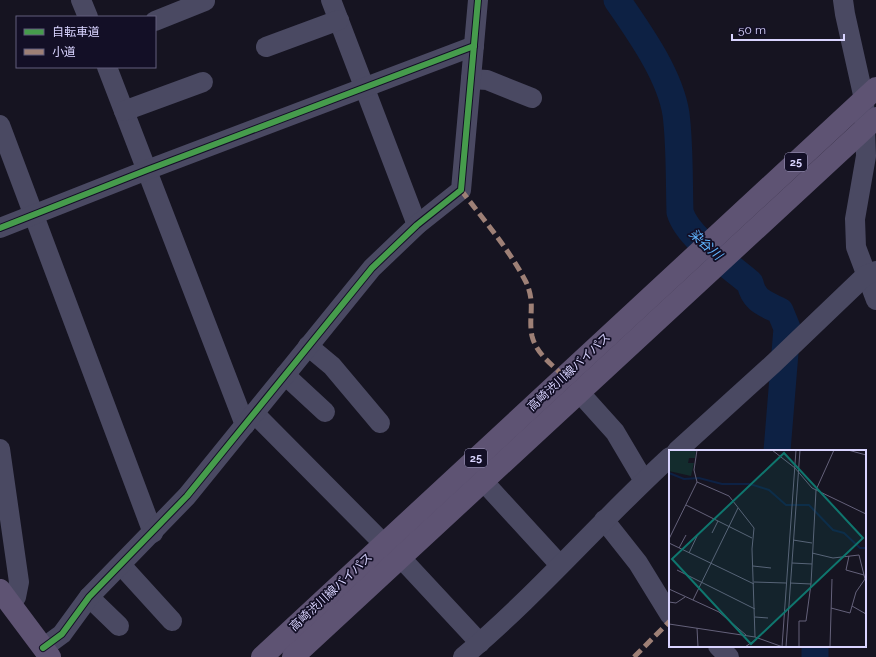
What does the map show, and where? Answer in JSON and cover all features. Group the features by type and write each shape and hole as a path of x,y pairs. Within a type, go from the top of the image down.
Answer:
{"main road":[{"name":"高崎渋川線バイパス","path":"262,657 383,543 870,94"},
{"name":"高崎渋川線バイパス","path":"293,657 870,124"},
{"path":"5,597 47,652"}],"street":[{"path":"81,0 88,16"},
{"path":"331,0 417,225"},
{"path":"47,652 89,597 153,533 187,496 372,268 417,225 461,190 478,0"},
{"path":"844,0 845,14 870,94 870,124 855,219 856,247 871,273 876,300"},
{"path":"156,21 205,1"},
{"path":"266,47 338,20"},
{"path":"0,228 147,170 474,46"},
{"path":"107,68 147,170 249,419 383,543"},
{"path":"471,80 487,80 532,98"},
{"path":"124,111 203,82"},
{"path":"0,125 153,533"},
{"path":"678,450 871,273"},
{"path":"308,346 332,366 380,423"},
{"path":"285,375 324,412"},
{"path":"579,392 615,432 644,481"},
{"path":"0,449 20,582 16,598 5,597"},
{"path":"463,657 480,643 560,566 644,481 669,459"},
{"path":"482,481 560,566"},
{"path":"604,520 638,563 669,613"},
{"path":"400,557 480,643"},
{"path":"121,565 172,621"},
{"path":"89,597 119,626"},
{"path":"719,647 728,657"}],"waterway":[{"name":"染谷川","path":"617,0 652,54 673,99 678,138 680,212 684,221 700,241 750,283 754,294 760,301 780,311 787,328 777,450"},
{"name":"染谷川","path":"815,647 815,657"}],"marked path":[{"path":"461,190 512,258 526,282 531,297 531,329 534,342 545,358 564,376"},
{"path":"634,657 669,622"}],"cycle path":[{"path":"43,648 62,634 89,597 187,496 372,268 417,225 461,190 478,0"},
{"path":"0,228 147,170 474,46"}]}
